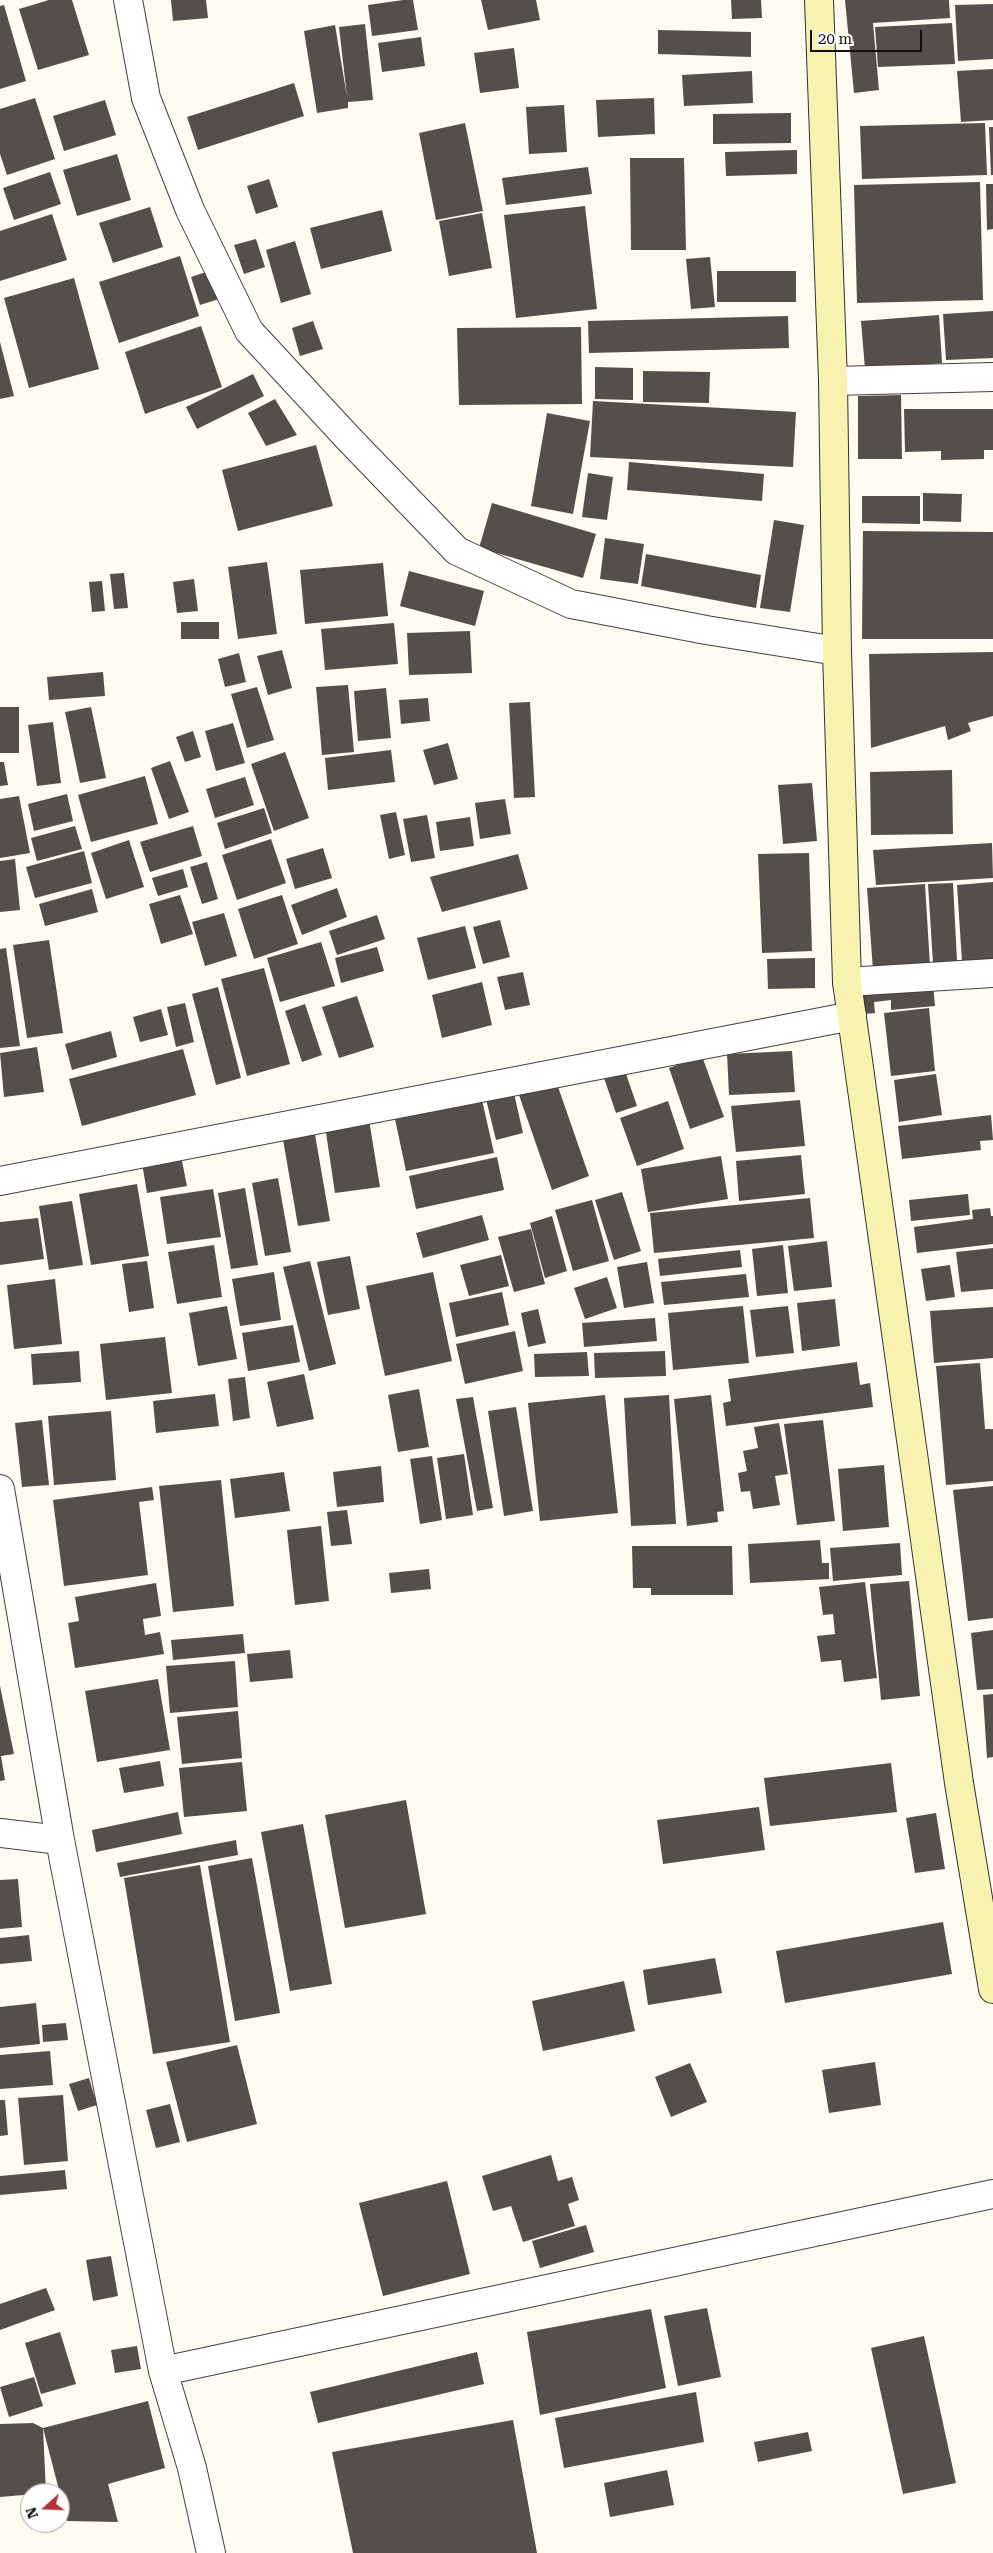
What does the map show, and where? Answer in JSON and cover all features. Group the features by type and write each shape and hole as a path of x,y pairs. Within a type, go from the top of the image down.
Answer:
{"street":[{"path":"128,0 146,98 190,210 249,331 348,438 457,551 571,604 706,630 837,651"},
{"path":"819,0 833,381 837,651 847,982 959,1783 993,1989"},
{"path":"833,381 993,377"},
{"path":"847,982 993,973"},
{"path":"0,1181 852,1016"},
{"path":"0,1489 60,1840 163,2371 192,2468 211,2553"},
{"path":"0,1833 60,1840"},
{"path":"163,2371 993,2194"}],"building":[{"path":"49,0 72,0 89,55 38,70 19,9"},
{"path":"171,0 206,0 208,18 173,21"},
{"path":"413,0 418,30 372,36 368,5"},
{"path":"481,0 536,0 540,20 488,30"},
{"path":"731,0 761,0 762,18 732,19"},
{"path":"845,0 949,0 950,18 873,23 879,90 854,93"},
{"path":"993,4 993,59 958,61 955,5"},
{"path":"4,5 26,81 0,89 0,6"},
{"path":"952,23 955,64 878,67 875,27"},
{"path":"365,24 373,100 348,102 348,108 317,113 304,31 335,25 347,97 339,27"},
{"path":"658,30 751,32 751,57 658,54"},
{"path":"421,37 425,66 382,72 378,43"},
{"path":"514,48 519,88 480,93 474,53"},
{"path":"993,69 993,120 961,122 957,71"},
{"path":"752,71 753,103 684,106 682,75"},
{"path":"294,83 304,116 198,150 187,117"},
{"path":"35,98 55,159 7,175 0,154 0,109"},
{"path":"654,98 655,134 598,137 596,100"},
{"path":"105,100 116,135 64,151 53,116"},
{"path":"564,105 567,152 529,154 526,107"},
{"path":"791,113 791,143 713,144 713,114"},
{"path":"465,123 483,211 436,220 419,133"},
{"path":"985,123 987,175 862,179 860,126"},
{"path":"989,127 993,127 993,175 991,175"},
{"path":"797,150 797,174 726,176 725,152"},
{"path":"117,154 131,200 77,216 63,170"},
{"path":"630,158 684,158 686,250 631,250"},
{"path":"588,167 592,194 506,205 502,178"},
{"path":"50,172 61,204 14,220 3,188"},
{"path":"269,179 278,207 256,214 247,186"},
{"path":"980,182 983,300 857,303 854,185"},
{"path":"986,184 993,184 993,229 987,230"},
{"path":"585,206 597,309 516,318 504,215"},
{"path":"150,207 163,247 113,263 99,223"},
{"path":"382,210 392,251 321,269 310,228"},
{"path":"482,213 492,268 449,276 439,221"},
{"path":"52,214 67,260 0,281 0,231"},
{"path":"256,239 265,267 244,274 234,245"},
{"path":"295,241 311,294 281,303 266,250"},
{"path":"180,256 199,316 119,343 99,282"},
{"path":"710,257 715,307 691,309 686,259"},
{"path":"212,270 222,298 200,305 191,277"},
{"path":"717,271 796,271 796,302 717,302"},
{"path":"74,278 99,369 29,388 4,298"},
{"path":"993,311 993,358 946,360 943,314"},
{"path":"939,315 942,363 865,369 861,321"},
{"path":"788,316 789,348 589,353 588,321"},
{"path":"313,321 323,349 300,356 292,328"},
{"path":"201,326 222,387 145,414 125,352"},
{"path":"581,327 582,404 459,405 457,328"},
{"path":"0,342 14,396 0,399"},
{"path":"595,367 633,368 633,400 595,399"},
{"path":"643,371 710,372 709,403 643,402"},
{"path":"253,374 264,396 197,429 186,407"},
{"path":"901,395 902,459 858,459 858,396"},
{"path":"275,399 297,435 266,446 248,413"},
{"path":"593,401 796,412 793,467 590,457"},
{"path":"904,409 993,409 993,450 984,450 984,459 941,460 941,451 905,452"},
{"path":"547,413 590,421 573,514 531,506"},
{"path":"316,445 333,506 238,531 222,470"},
{"path":"629,462 764,474 762,501 627,490"},
{"path":"588,473 613,477 607,520 582,517"},
{"path":"923,493 962,494 961,522 923,521"},
{"path":"862,496 920,496 920,524 862,523"},
{"path":"492,503 596,534 583,578 479,548"},
{"path":"774,520 804,525 790,612 760,608"},
{"path":"863,531 993,532 993,639 862,639"},
{"path":"605,538 644,544 638,584 600,579"},
{"path":"646,554 761,575 756,608 641,586"},
{"path":"267,562 277,634 238,639 228,567"},
{"path":"383,563 388,616 305,624 300,570"},
{"path":"409,571 484,591 475,626 400,606"},
{"path":"124,573 128,608 114,609 110,574"},
{"path":"194,579 198,611 177,613 173,582"},
{"path":"102,581 105,611 92,612 89,582"},
{"path":"181,622 219,622 219,639 181,639"},
{"path":"394,623 398,664 325,670 321,629"},
{"path":"470,631 472,673 409,675 407,633"},
{"path":"282,650 292,688 268,695 257,656"},
{"path":"993,652 993,716 968,723 971,731 948,740 945,726 871,748 869,654"},
{"path":"239,653 246,682 225,687 218,659"},
{"path":"103,672 105,696 49,700 47,677"},
{"path":"348,685 354,752 322,755 316,687"},
{"path":"257,687 274,740 247,748 231,694"},
{"path":"386,688 391,738 358,741 354,691"},
{"path":"428,698 430,721 401,724 399,700"},
{"path":"530,702 535,797 514,798 509,703"},
{"path":"0,707 19,707 19,753 0,753"},
{"path":"91,707 106,778 80,783 65,712"},
{"path":"53,722 61,783 37,786 28,725"},
{"path":"233,723 245,763 216,771 205,731"},
{"path":"193,731 201,757 185,762 176,737"},
{"path":"448,743 458,779 434,785 423,750"},
{"path":"391,750 395,782 328,790 325,758"},
{"path":"285,752 309,818 274,831 251,764"},
{"path":"170,761 189,812 169,819 151,768"},
{"path":"0,762 4,762 8,785 0,786"},
{"path":"952,770 953,834 871,835 870,772"},
{"path":"145,776 158,824 91,842 78,795"},
{"path":"245,777 254,805 215,818 206,789"},
{"path":"812,783 817,841 783,844 778,785"},
{"path":"67,794 73,821 34,831 28,804"},
{"path":"19,796 30,853 0,858 0,799"},
{"path":"505,799 511,834 480,839 475,803"},
{"path":"264,808 272,833 225,849 217,823"},
{"path":"396,812 405,855 389,859 380,815"},
{"path":"427,815 435,858 411,862 403,819"},
{"path":"470,817 474,846 440,851 436,822"},
{"path":"75,826 82,849 37,861 31,838"},
{"path":"193,826 202,856 150,872 140,842"},
{"path":"271,839 286,883 237,900 222,855"},
{"path":"129,840 144,887 106,899 91,853"},
{"path":"992,843 993,878 876,885 873,850"},
{"path":"323,848 332,878 295,889 286,859"},
{"path":"84,851 92,883 35,898 26,867"},
{"path":"809,853 812,951 762,953 758,854"},
{"path":"518,854 528,889 442,912 430,877"},
{"path":"15,859 20,910 0,912 0,861"},
{"path":"207,862 218,899 202,904 190,867"},
{"path":"183,869 188,887 158,896 152,878"},
{"path":"993,882 993,960 962,962 957,885"},
{"path":"953,883 957,961 933,963 928,884"},
{"path":"925,884 930,966 873,970 867,888"},
{"path":"337,888 347,917 302,935 291,905"},
{"path":"92,889 98,912 45,926 39,904"},
{"path":"180,895 193,934 161,944 149,904"},
{"path":"282,895 298,944 254,959 238,909"},
{"path":"224,913 237,956 205,966 192,922"},
{"path":"377,915 385,939 337,955 329,931"},
{"path":"500,920 510,957 483,964 473,927"},
{"path":"465,926 476,968 428,980 417,938"},
{"path":"49,940 63,1033 27,1038 13,945"},
{"path":"321,942 335,986 280,1002 267,958"},
{"path":"377,947 384,971 341,983 335,958"},
{"path":"6,948 20,1046 0,1048 0,949"},
{"path":"815,958 815,988 768,989 767,959"},
{"path":"264,968 290,1064 247,1076 221,979"},
{"path":"523,972 530,1005 505,1010 497,977"},
{"path":"482,982 492,1025 442,1038 432,995"},
{"path":"933,983 935,1006 891,1010 891,1000 874,1002 875,1013 865,1014 863,990"},
{"path":"218,987 241,1078 216,1085 192,994"},
{"path":"357,996 374,1047 339,1058 322,1007"},
{"path":"185,1003 194,1042 176,1047 167,1007"},
{"path":"305,1004 322,1055 302,1062 285,1011"},
{"path":"929,1008 935,1071 891,1076 884,1013"},
{"path":"161,1009 168,1035 140,1042 133,1017"},
{"path":"111,1031 117,1057 72,1070 65,1044"},
{"path":"37,1047 44,1092 4,1097 0,1053"},
{"path":"183,1049 196,1095 82,1126 69,1079"},
{"path":"792,1051 795,1092 729,1095 727,1054"},
{"path":"702,1056 724,1117 690,1129 669,1068"},
{"path":"623,1065 637,1106 616,1113 602,1072"},
{"path":"936,1074 942,1115 899,1122 894,1080"},
{"path":"556,1081 589,1176 552,1190 519,1095"},
{"path":"513,1089 523,1133 496,1140 485,1095"},
{"path":"482,1100 494,1153 406,1171 395,1119"},
{"path":"800,1100 805,1146 736,1152 731,1106"},
{"path":"668,1101 684,1149 637,1166 620,1118"},
{"path":"991,1115 993,1140 980,1141 981,1150 902,1159 898,1126"},
{"path":"369,1120 380,1187 335,1193 325,1126"},
{"path":"313,1123 330,1221 298,1226 281,1128"},
{"path":"801,1155 805,1194 739,1201 736,1161"},
{"path":"181,1156 187,1186 147,1193 142,1163"},
{"path":"721,1156 728,1199 648,1212 641,1169"},
{"path":"497,1157 504,1190 416,1209 409,1176"},
{"path":"278,1178 291,1252 265,1256 252,1183"},
{"path":"137,1184 149,1256 91,1265 79,1194"},
{"path":"245,1188 258,1265 231,1269 218,1193"},
{"path":"213,1189 221,1237 167,1244 160,1197"},
{"path":"622,1192 641,1251 614,1260 595,1200"},
{"path":"968,1194 970,1215 911,1221 909,1200"},
{"path":"810,1198 814,1238 654,1253 650,1213"},
{"path":"592,1200 609,1261 573,1271 555,1210"},
{"path":"72,1201 83,1265 49,1270 39,1206"},
{"path":"990,1208 991,1216 993,1216 993,1244 917,1253 914,1227 973,1219 972,1210"},
{"path":"482,1215 489,1240 423,1258 416,1233"},
{"path":"552,1216 567,1271 545,1278 530,1223"},
{"path":"38,1218 44,1259 0,1265 0,1222"},
{"path":"531,1229 545,1284 514,1292 498,1237"},
{"path":"827,1241 832,1287 794,1291 788,1246"},
{"path":"214,1245 222,1297 177,1304 168,1252"},
{"path":"783,1245 788,1293 757,1296 752,1249"},
{"path":"993,1248 993,1289 961,1292 956,1252"},
{"path":"740,1250 742,1267 660,1276 658,1259"},
{"path":"501,1255 509,1286 469,1296 460,1265"},
{"path":"350,1256 360,1309 328,1315 317,1262"},
{"path":"147,1261 154,1308 129,1312 122,1264"},
{"path":"310,1261 336,1364 309,1371 283,1267"},
{"path":"647,1262 654,1303 624,1308 617,1267"},
{"path":"950,1265 955,1297 926,1301 921,1269"},
{"path":"274,1272 281,1320 240,1326 232,1279"},
{"path":"433,1272 452,1361 385,1376 366,1286"},
{"path":"746,1274 749,1297 664,1305 661,1282"},
{"path":"607,1277 617,1308 585,1319 574,1288"},
{"path":"55,1279 62,1344 14,1349 7,1285"},
{"path":"502,1292 509,1325 456,1337 449,1303"},
{"path":"835,1299 840,1346 802,1351 797,1303"},
{"path":"227,1306 237,1359 198,1366 189,1313"},
{"path":"743,1306 749,1363 673,1370 668,1313"},
{"path":"788,1306 794,1353 756,1357 750,1310"},
{"path":"993,1307 993,1358 934,1363 930,1311"},
{"path":"538,1309 546,1343 528,1347 521,1313"},
{"path":"655,1318 657,1341 584,1347 582,1323"},
{"path":"293,1325 300,1362 248,1371 242,1333"},
{"path":"515,1331 523,1371 465,1384 456,1344"},
{"path":"165,1337 172,1393 106,1400 100,1344"},
{"path":"79,1351 81,1382 33,1385 31,1354"},
{"path":"665,1351 666,1376 595,1378 594,1353"},
{"path":"587,1352 589,1376 535,1377 534,1354"},
{"path":"857,1362 860,1385 870,1383 873,1407 726,1426 723,1403 731,1401 728,1379"},
{"path":"980,1363 985,1429 993,1429 993,1481 946,1485 936,1366"},
{"path":"304,1374 314,1419 277,1427 267,1382"},
{"path":"245,1377 250,1418 233,1421 228,1379"},
{"path":"419,1389 429,1447 398,1452 388,1395"},
{"path":"215,1394 219,1426 156,1433 153,1401"},
{"path":"605,1395 618,1513 540,1521 528,1403"},
{"path":"669,1395 676,1524 631,1526 624,1398"},
{"path":"711,1395 724,1511 717,1512 718,1522 687,1526 674,1399"},
{"path":"473,1397 493,1508 477,1511 456,1399"},
{"path":"516,1407 533,1511 504,1516 488,1411"},
{"path":"111,1411 116,1480 54,1485 48,1416"},
{"path":"42,1420 49,1485 22,1487 15,1423"},
{"path":"823,1420 835,1521 797,1525 784,1424"},
{"path":"779,1423 788,1474 775,1476 780,1505 753,1509 750,1491 741,1492 738,1473 747,1471 743,1451 758,1448 754,1427"},
{"path":"464,1454 473,1515 446,1519 437,1458"},
{"path":"432,1456 442,1520 420,1524 410,1459"},
{"path":"884,1465 889,1527 843,1531 838,1469"},
{"path":"381,1466 384,1502 337,1507 333,1472"},
{"path":"284,1472 290,1511 235,1518 230,1479"},
{"path":"221,1480 234,1606 173,1612 159,1486"},
{"path":"993,1486 993,1618 968,1621 953,1490"},
{"path":"152,1487 154,1500 139,1502 148,1575 64,1586 53,1500"},
{"path":"347,1510 352,1544 331,1546 327,1512"},
{"path":"321,1526 329,1601 295,1605 287,1530"},
{"path":"820,1540 822,1563 829,1563 829,1579 750,1583 748,1544"},
{"path":"900,1543 902,1575 833,1581 830,1548"},
{"path":"632,1546 732,1546 733,1595 651,1595 651,1588 633,1588"},
{"path":"429,1569 431,1589 391,1593 389,1573"},
{"path":"909,1581 920,1696 881,1700 870,1584"},
{"path":"865,1582 877,1678 844,1682 841,1660 821,1662 817,1636 835,1634 833,1614 823,1615 819,1587"},
{"path":"156,1583 161,1616 143,1619 145,1635 160,1632 164,1654 75,1668 68,1623 79,1621 75,1597"},
{"path":"993,1630 993,1689 977,1690 971,1633"},
{"path":"243,1634 245,1653 173,1660 171,1640"},
{"path":"290,1650 293,1678 250,1682 247,1654"},
{"path":"235,1661 238,1707 170,1713 166,1666"},
{"path":"158,1679 170,1750 97,1762 85,1691"},
{"path":"0,1686 14,1754 1,1756 5,1780 0,1781"},
{"path":"993,1694 993,1757 987,1758 983,1695"},
{"path":"238,1711 242,1758 182,1764 177,1717"},
{"path":"160,1761 164,1786 124,1793 119,1768"},
{"path":"242,1762 247,1811 184,1817 179,1768"},
{"path":"891,1763 897,1812 770,1826 764,1778"},
{"path":"406,1800 426,1914 345,1928 325,1815"},
{"path":"759,1807 765,1850 663,1864 657,1820"},
{"path":"178,1812 182,1834 96,1852 92,1830"},
{"path":"936,1813 945,1869 915,1873 906,1818"},
{"path":"303,1824 332,1984 290,1991 261,1832"},
{"path":"236,1840 238,1855 120,1877 117,1863"},
{"path":"252,1858 280,2013 235,2021 208,1866"},
{"path":"200,1865 230,2042 153,2054 124,1878"},
{"path":"18,1879 22,1927 0,1929 0,1880"},
{"path":"943,1922 952,1974 785,2003 776,1951"},
{"path":"29,1935 32,1961 0,1964 0,1938"},
{"path":"715,1958 722,1993 648,2005 643,1970"},
{"path":"624,1981 635,2031 543,2051 532,2001"},
{"path":"36,2003 40,2044 0,2048 0,2007"},
{"path":"66,2023 68,2040 43,2042 42,2025"},
{"path":"237,2045 257,2124 187,2142 166,2062"},
{"path":"50,2051 53,2085 0,2089 0,2055"},
{"path":"875,2062 881,2105 829,2113 822,2070"},
{"path":"690,2063 707,2102 671,2117 655,2077"},
{"path":"89,2078 97,2105 78,2111 69,2084"},
{"path":"63,2095 68,2161 24,2165 18,2098"},
{"path":"0,2100 5,2100 8,2135 0,2136"},
{"path":"170,2104 180,2142 156,2148 146,2110"},
{"path":"551,2155 558,2181 572,2177 579,2200 568,2204 575,2226 523,2242 511,2206 493,2211 482,2176"},
{"path":"65,2170 67,2189 0,2195 0,2176"},
{"path":"447,2181 470,2274 383,2296 359,2203"},
{"path":"586,2225 594,2252 540,2268 532,2241"},
{"path":"111,2256 118,2296 93,2301 86,2260"},
{"path":"46,2288 55,2310 0,2330 0,2304"},
{"path":"707,2308 721,2377 678,2386 664,2316"},
{"path":"651,2309 666,2388 540,2415 527,2332"},
{"path":"60,2332 76,2384 41,2394 25,2343"},
{"path":"924,2336 956,2483 903,2494 871,2348"},
{"path":"137,2346 141,2369 115,2373 111,2350"},
{"path":"477,2352 484,2384 318,2423 310,2392"},
{"path":"34,2377 43,2406 9,2417 0,2387"},
{"path":"696,2392 704,2442 564,2468 555,2418"},
{"path":"148,2401 165,2468 108,2484 118,2522 70,2521 70,2483 57,2483 43,2428"},
{"path":"513,2420 537,2553 353,2553 332,2452"},
{"path":"33,2423 43,2428 46,2483 20,2483 20,2495 0,2497 0,2424"},
{"path":"808,2432 812,2451 758,2462 754,2442"},
{"path":"667,2470 674,2505 610,2517 604,2483"}]}
